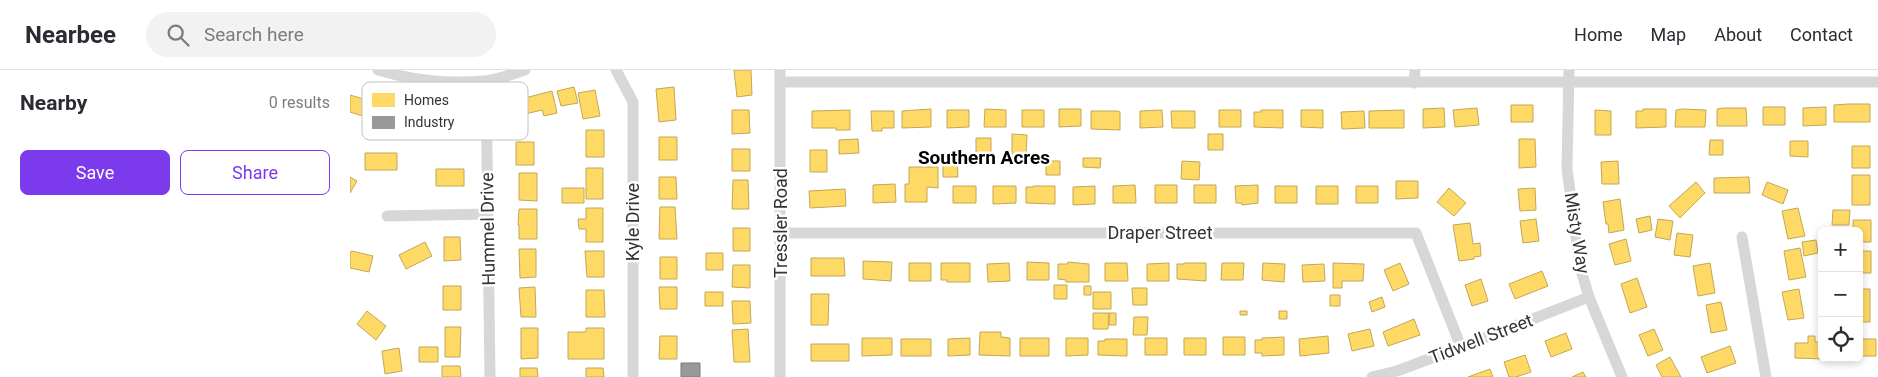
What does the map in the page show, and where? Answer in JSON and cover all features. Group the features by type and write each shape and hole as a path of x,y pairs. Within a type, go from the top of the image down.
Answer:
{"street":[{"path":"378,70 394,75 440,81 486,81 525,70"},
{"name":"Kyle Drive","path":"616,70 633,102 633,377"},
{"path":"1414,70 1414,83"},
{"path":"781,76 1414,83 1569,76 1878,82"},
{"name":"Tressler Road","path":"780,377 781,76"},
{"name":"Misty Way","path":"1569,76 1567,169 1580,267 1589,297 1622,377"},
{"name":"Hummel Drive","path":"487,140 490,377"},
{"path":"387,216 488,214"},
{"name":"Draper Street","path":"781,233 1416,233 1461,347"},
{"path":"1742,237 1766,377"},
{"name":"Tidwell Street","path":"1372,377 1461,347 1589,297"}],"building: Homes":[{"path":"734,70 751,70 752,95 737,97"},
{"path":"574,87 578,103 561,106 557,91"},
{"path":"674,87 676,120 659,122 656,89"},
{"path":"595,90 600,116 583,119 578,93"},
{"path":"552,91 557,113 544,116 542,110 528,113 528,97"},
{"path":"350,95 362,99 362,116 350,112"},
{"path":"1870,104 1870,122 1834,122 1834,105"},
{"path":"1511,105 1533,105 1533,122 1511,122"},
{"path":"1763,107 1785,107 1785,125 1763,125"},
{"path":"1826,107 1826,125 1803,126 1803,108"},
{"path":"1444,108 1445,127 1423,128 1423,109"},
{"path":"1477,108 1479,125 1455,127 1453,110"},
{"path":"1746,108 1747,126 1717,126 1717,109"},
{"path":"931,109 931,127 902,128 902,111"},
{"path":"985,109 1006,110 1006,127 984,127"},
{"path":"1059,109 1081,109 1081,126 1059,127"},
{"path":"1643,109 1666,109 1666,127 1636,128 1636,111 1643,111"},
{"path":"732,110 749,110 750,133 732,134"},
{"path":"850,110 850,130 812,128 812,111"},
{"path":"947,110 969,110 969,127 947,128"},
{"path":"1022,110 1044,110 1044,127 1022,127"},
{"path":"1162,110 1163,127 1140,128 1140,111"},
{"path":"1219,110 1241,110 1241,127 1219,127"},
{"path":"1261,110 1283,110 1283,128 1254,127 1254,112 1261,112"},
{"path":"1301,110 1323,110 1323,128 1301,127"},
{"path":"1404,110 1404,128 1369,128 1369,111"},
{"path":"1595,110 1611,111 1611,135 1595,135"},
{"path":"1676,110 1706,110 1705,127 1675,127"},
{"path":"871,111 894,111 894,128 882,128 882,131 872,131"},
{"path":"1091,111 1120,112 1120,130 1091,129"},
{"path":"1171,111 1195,111 1195,128 1172,128"},
{"path":"1364,111 1365,128 1342,129 1341,112"},
{"path":"586,130 604,130 604,157 586,157"},
{"path":"1012,134 1027,135 1026,157 1012,156"},
{"path":"1208,134 1223,134 1223,150 1208,150"},
{"path":"659,137 677,137 677,160 659,160"},
{"path":"976,138 991,138 991,156 976,156"},
{"path":"858,139 859,153 839,154 839,140"},
{"path":"1519,139 1535,139 1536,167 1519,168"},
{"path":"1710,140 1723,140 1723,155 1709,155"},
{"path":"1790,141 1808,141 1808,157 1790,156"},
{"path":"516,142 534,142 534,165 516,165"},
{"path":"1852,146 1870,146 1870,168 1852,168"},
{"path":"732,149 750,149 750,171 732,171"},
{"path":"810,150 827,150 827,172 810,172"},
{"path":"365,153 397,153 397,170 365,170"},
{"path":"1083,158 1101,158 1100,168 1083,167"},
{"path":"1046,161 1060,161 1060,175 1046,175"},
{"path":"1182,161 1200,162 1199,180 1181,179"},
{"path":"1618,161 1619,184 1602,184 1601,162"},
{"path":"943,162 957,162 958,177 943,177"},
{"path":"909,167 938,167 938,188 927,187 927,202 905,202 905,184 909,184"},
{"path":"586,168 603,168 603,199 586,199"},
{"path":"436,169 464,169 464,186 436,186"},
{"path":"519,173 537,173 537,201 519,200"},
{"path":"1852,175 1870,175 1870,205 1852,205"},
{"path":"350,177 357,181 350,193"},
{"path":"659,177 676,177 677,199 659,199"},
{"path":"1749,177 1750,193 1714,193 1714,178"},
{"path":"733,180 748,180 749,209 732,209"},
{"path":"1396,181 1418,181 1418,198 1396,199"},
{"path":"1696,182 1705,193 1680,218 1669,206"},
{"path":"1767,182 1788,190 1783,204 1762,195"},
{"path":"895,184 896,202 873,203 873,185"},
{"path":"1135,185 1136,203 1113,203 1113,186"},
{"path":"1155,185 1177,185 1177,203 1155,203"},
{"path":"1194,185 1216,185 1216,203 1194,203"},
{"path":"1258,185 1258,203 1242,205 1242,203 1236,203 1235,186"},
{"path":"953,186 976,186 976,203 953,203"},
{"path":"993,186 1016,186 1016,203 993,204"},
{"path":"1055,186 1055,204 1026,203 1026,187"},
{"path":"1095,186 1095,204 1073,205 1073,187"},
{"path":"1275,186 1297,186 1297,203 1275,203"},
{"path":"1316,186 1338,186 1338,204 1316,204"},
{"path":"1356,186 1378,186 1378,203 1356,203"},
{"path":"562,188 584,188 584,203 562,203"},
{"path":"1449,188 1466,203 1454,216 1437,202"},
{"path":"1535,188 1536,210 1520,211 1518,189"},
{"path":"845,189 846,206 810,208 809,191"},
{"path":"1620,199 1624,230 1609,233 1603,202"},
{"path":"660,207 675,207 677,239 659,239"},
{"path":"586,208 603,208 603,242 586,242 586,229 579,229 578,219 586,219"},
{"path":"1798,208 1805,236 1788,239 1782,211"},
{"path":"519,209 537,209 537,239 519,239"},
{"path":"1833,210 1850,210 1849,225 1832,225"},
{"path":"1650,216 1652,230 1639,233 1636,219"},
{"path":"1536,219 1539,241 1523,243 1520,221"},
{"path":"1658,219 1673,221 1670,240 1655,237"},
{"path":"1853,220 1871,220 1871,242 1863,242 1863,227 1853,227"},
{"path":"1470,223 1473,244 1480,243 1481,256 1459,261 1453,225"},
{"path":"733,228 750,228 750,251 733,251"},
{"path":"1677,233 1693,235 1690,257 1674,255"},
{"path":"444,237 460,237 461,260 444,261"},
{"path":"1626,239 1631,261 1615,265 1609,244"},
{"path":"1816,240 1818,253 1804,256 1802,242"},
{"path":"425,242 432,256 406,269 399,255"},
{"path":"1800,248 1806,277 1789,280 1784,251"},
{"path":"519,249 536,249 536,277 520,278"},
{"path":"585,251 604,251 604,277 587,277"},
{"path":"1863,251 1871,251 1871,273 1863,273"},
{"path":"350,252 373,256 369,272 350,268"},
{"path":"706,253 723,253 723,270 706,270"},
{"path":"660,257 677,257 677,279 660,279"},
{"path":"811,258 844,258 845,276 811,276"},
{"path":"863,261 892,262 891,281 863,279"},
{"path":"1027,262 1049,263 1049,280 1027,280"},
{"path":"1068,262 1089,264 1089,282 1066,282 1066,280 1058,279 1058,264 1067,264"},
{"path":"909,263 931,263 931,281 909,281"},
{"path":"941,263 970,263 970,282 947,282 947,280 941,280"},
{"path":"1009,263 1010,281 988,282 987,264"},
{"path":"1105,263 1127,263 1128,281 1105,281"},
{"path":"1169,263 1169,281 1147,281 1147,264"},
{"path":"1206,263 1206,281 1177,279 1177,264"},
{"path":"1222,263 1244,263 1243,280 1221,280"},
{"path":"1263,263 1285,264 1284,282 1262,280"},
{"path":"1333,263 1364,264 1363,281 1342,281 1342,288 1333,288"},
{"path":"1400,263 1409,284 1393,291 1384,270"},
{"path":"1710,263 1715,293 1698,296 1693,266"},
{"path":"1324,264 1325,281 1303,282 1302,265"},
{"path":"733,265 750,265 750,288 732,287"},
{"path":"1542,271 1548,286 1515,299 1509,284"},
{"path":"1637,278 1647,307 1630,313 1621,284"},
{"path":"1481,279 1488,301 1472,306 1465,285"},
{"path":"1054,285 1067,285 1067,299 1054,299"},
{"path":"443,286 461,286 461,310 443,310"},
{"path":"1084,286 1091,286 1091,295 1084,295"},
{"path":"535,287 536,317 521,317 519,288"},
{"path":"659,287 677,287 677,309 660,309"},
{"path":"1132,288 1147,288 1147,305 1133,305"},
{"path":"1799,289 1804,318 1788,320 1782,292"},
{"path":"1863,289 1870,289 1870,322 1863,322"},
{"path":"586,290 604,290 605,317 586,317"},
{"path":"705,292 723,292 723,306 705,306"},
{"path":"1093,292 1111,292 1111,309 1093,309"},
{"path":"811,294 829,294 828,325 811,325"},
{"path":"1330,295 1340,295 1340,306 1330,306"},
{"path":"1382,297 1385,307 1372,312 1369,302"},
{"path":"732,301 750,301 751,323 733,324"},
{"path":"1721,302 1727,330 1711,333 1706,305"},
{"path":"367,311 386,326 376,340 357,324"},
{"path":"1240,311 1247,311 1247,315 1240,315"},
{"path":"1279,311 1287,311 1287,319 1279,319"},
{"path":"1093,313 1109,313 1108,329 1093,329"},
{"path":"1109,313 1116,313 1116,325 1109,325"},
{"path":"1134,317 1148,317 1147,335 1133,335"},
{"path":"1414,319 1420,335 1388,346 1383,332"},
{"path":"445,327 461,327 460,357 445,357"},
{"path":"521,328 538,328 538,358 521,359"},
{"path":"586,328 604,328 604,359 568,359 568,332 586,332"},
{"path":"748,329 750,362 734,362 732,330"},
{"path":"1370,329 1374,346 1352,351 1348,334"},
{"path":"1654,329 1663,350 1648,356 1639,335"},
{"path":"980,332 1001,332 1001,337 1010,338 1010,356 979,355"},
{"path":"1566,333 1572,349 1551,357 1545,341"},
{"path":"660,336 677,336 677,359 659,359"},
{"path":"1328,336 1329,353 1300,356 1299,339"},
{"path":"1808,336 1815,336 1815,342 1818,342 1818,359 1795,358 1795,343 1808,343"},
{"path":"1223,337 1245,337 1245,355 1223,355"},
{"path":"1284,337 1284,355 1262,356 1262,353 1255,353 1255,340"},
{"path":"862,338 892,338 892,355 862,356"},
{"path":"970,338 970,355 948,356 948,339"},
{"path":"1020,338 1049,338 1049,356 1020,356"},
{"path":"1066,338 1088,338 1088,355 1066,356"},
{"path":"1145,338 1167,338 1167,355 1145,355"},
{"path":"1184,338 1206,338 1206,355 1184,355"},
{"path":"901,339 931,339 931,356 901,356"},
{"path":"1105,339 1127,339 1127,356 1098,355 1098,341 1105,341"},
{"path":"1863,339 1876,339 1876,356 1863,356"},
{"path":"811,344 849,344 849,361 811,361"},
{"path":"1730,346 1736,363 1707,373 1701,357"},
{"path":"419,347 438,347 438,362 419,362"},
{"path":"399,348 402,371 385,374 382,351"},
{"path":"1525,355 1531,372 1516,377 1509,377 1504,362"},
{"path":"1670,357 1681,377 1662,377 1656,365"},
{"path":"442,366 460,366 461,377 442,377"},
{"path":"520,368 537,368 538,377 520,377"},
{"path":"586,368 603,368 604,377 586,377"},
{"path":"1490,369 1493,377 1468,377"},
{"path":"1583,372 1586,377 1572,377"}],"building: Industry":[{"path":"681,363 700,363 700,377 681,377"}],"district":[{"name":"Southern Acres","path":"984,157"}]}
